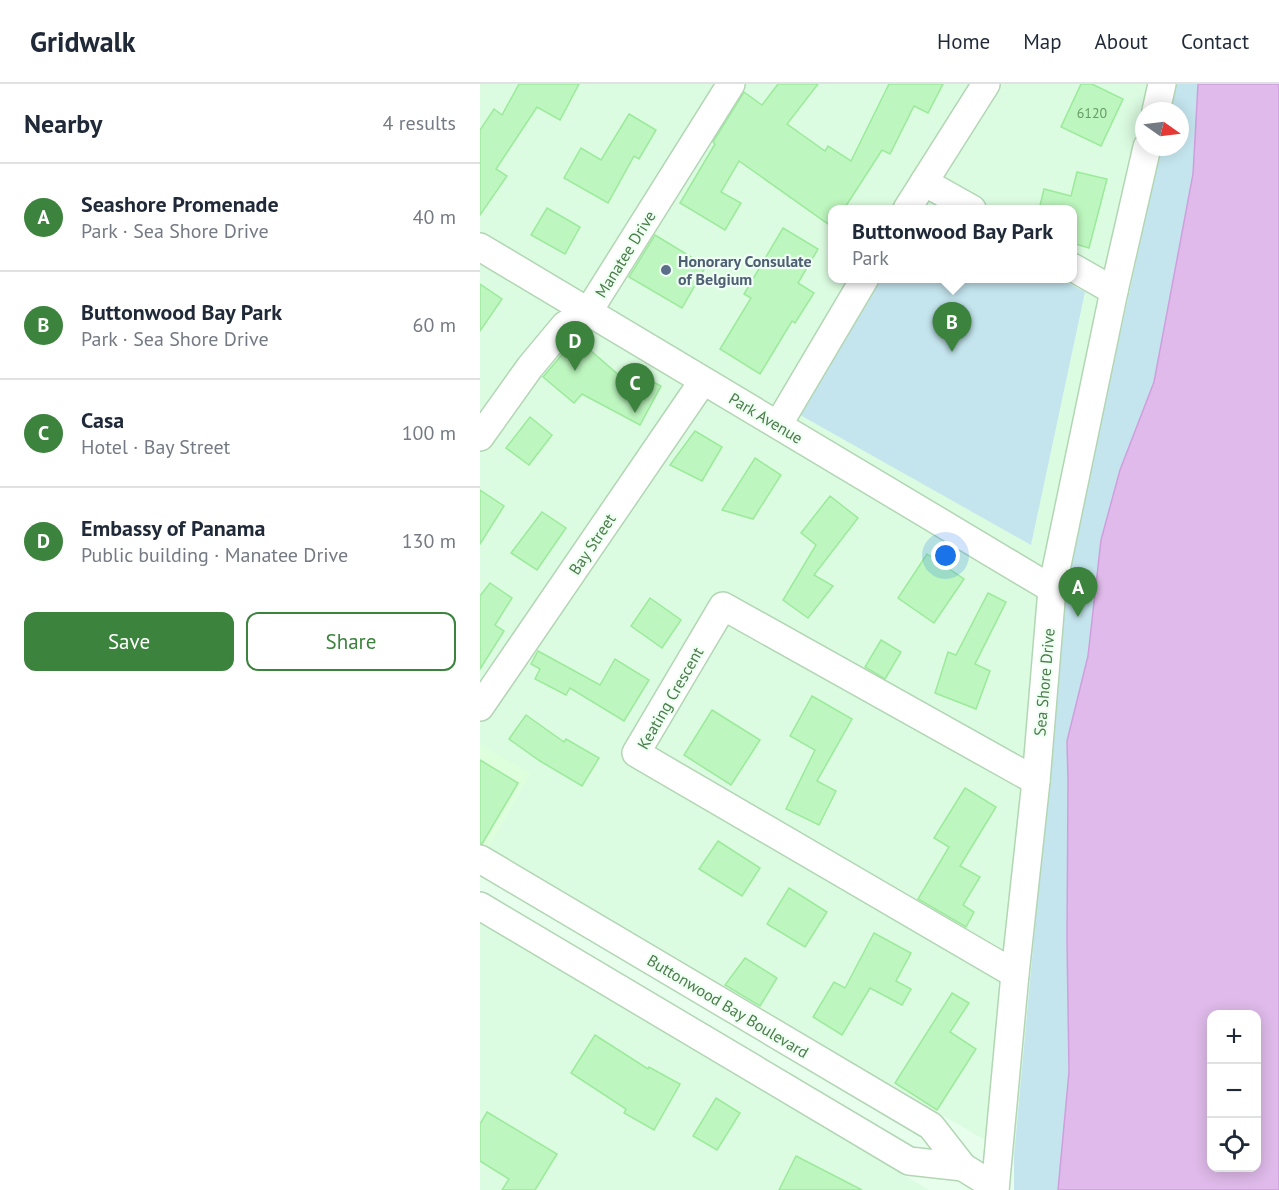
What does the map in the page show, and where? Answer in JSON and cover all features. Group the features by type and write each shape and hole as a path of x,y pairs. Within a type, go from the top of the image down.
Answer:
{"street":[{"name":"Manatee Drive","path":"480,438 530,367 565,325 588,312 730,84"},
{"path":"910,205 986,84"},
{"path":"1158,102 1162,84"},
{"name":"Sea Shore Drive","path":"995,1188 1036,780 1052,589 1114,291 1145,156"},
{"path":"924,182 963,205"},
{"name":"Park Avenue","path":"480,247 1052,589"},
{"path":"1077,270 1114,291"},
{"path":"777,425 864,283"},
{"name":"Bay Street","path":"480,707 703,381"},
{"name":"Keating Crescent","path":"1015,974 636,753 723,606 1036,780"},
{"name":"Buttonwood Bay Boulevard","path":"480,859 931,1126 963,1167 995,1188"},
{"name":"Buttonwood Bay Boulevard","path":"480,906 909,1161 963,1167"}],"shaded area":[{"path":"480,84 1175,84 1171,102 1135,102 1135,156 1159,156 1067,577 1014,1155 976,1135 489,847 530,773 480,745"},
{"path":"1175,84 1198,84 1193,174 1154,382 1120,470 1101,540 1088,656 1067,741 1069,1072 1058,1190 1014,1190 1014,1155 1067,577 1159,156 1189,156 1189,102 1171,102"},
{"path":"1198,84 1279,84 1279,1190 1058,1190 1069,1072 1067,741 1088,656 1101,540 1120,470 1154,382 1193,174"},
{"path":"875,283 1068,283 1085,292 1031,545 793,411"},
{"path":"480,745 530,773 489,847 480,842"},
{"path":"480,918 929,1190 480,1190"}],"building":[{"path":"519,84 579,84 560,120 537,107 496,169 507,176 480,215 480,130 494,109 502,115"},
{"path":"778,84 818,84 787,124 825,151 828,146 851,161 889,84 943,84 928,113 914,106 890,154 882,150 847,205 828,205 828,224 739,161 721,192 741,203 725,230 680,203 715,144 713,142 744,92 762,105"},
{"path":"1081,84 1092,84 1123,99 1101,146 1061,127"},
{"path":"629,114 656,130 639,159 634,156 608,203 564,178 581,148 601,160"},
{"path":"1077,172 1107,179 1089,248 1077,244 1077,205 1040,205 1044,189 1071,196"},
{"path":"547,208 580,227 565,254 531,235"},
{"path":"783,228 818,249 798,283 814,293 795,323 792,321 760,374 720,349 751,298 744,294"},
{"name":"Honorary Consulate of Belgium","path":"655,235 706,266 682,308 629,277"},
{"path":"480,284 502,299 480,331"},
{"path":"576,338 620,376 625,367 661,386 640,425 582,394 574,403 543,377"},
{"path":"530,417 552,435 529,465 506,448"},
{"path":"695,431 722,447 702,481 670,465"},
{"path":"755,458 781,475 753,519 722,510"},
{"path":"480,490 504,506 480,544"},
{"path":"830,496 858,518 814,575 833,586 808,618 783,600 816,545 801,533"},
{"path":"542,512 566,528 537,570 511,553"},
{"path":"927,554 964,579 934,623 898,598"},
{"path":"490,583 512,598 495,625 504,631 480,669 480,596"},
{"path":"988,593 1006,602 975,664 990,671 976,709 935,693 948,652 956,655"},
{"path":"650,598 681,620 662,648 631,626"},
{"path":"881,640 901,652 885,679 865,667"},
{"path":"538,651 600,685 615,659 649,680 624,721 570,688 566,695 535,679 540,669 531,664"},
{"path":"812,696 852,719 817,781 836,791 819,825 786,809 815,750 790,736"},
{"path":"712,710 760,740 731,785 684,755"},
{"path":"526,715 564,742 566,739 599,758 582,786 509,739"},
{"path":"480,760 518,783 482,844 480,843"},
{"path":"965,788 996,807 960,866 980,877 963,905 974,912 966,927 918,899 949,847 934,838"},
{"path":"718,841 760,868 742,896 699,869"},
{"path":"789,888 827,912 805,947 767,924"},
{"path":"874,933 911,953 896,981 911,989 902,1005 870,988 842,1035 813,1017 834,982 845,988"},
{"path":"745,958 777,978 760,1006 725,985"},
{"path":"952,993 969,1003 950,1032 976,1049 937,1110 895,1083"},
{"path":"595,1035 648,1069 649,1067 680,1084 654,1130 624,1113 626,1109 571,1073"},
{"path":"716,1098 740,1113 717,1150 693,1136"},
{"path":"487,1112 557,1154 535,1190 502,1190 509,1179 480,1161 480,1124"},
{"path":"796,1156 862,1190 779,1190"}],"place":[{"name":"Honorary Consulate of Belgium","path":"666,270"},
{"name":"Buttonwood Bay Park","path":"952,352"},
{"name":"Embassy of Panama","path":"575,371"},
{"name":"Casa","path":"635,413"},
{"name":"Seashore Promenade","path":"1078,617"}]}
